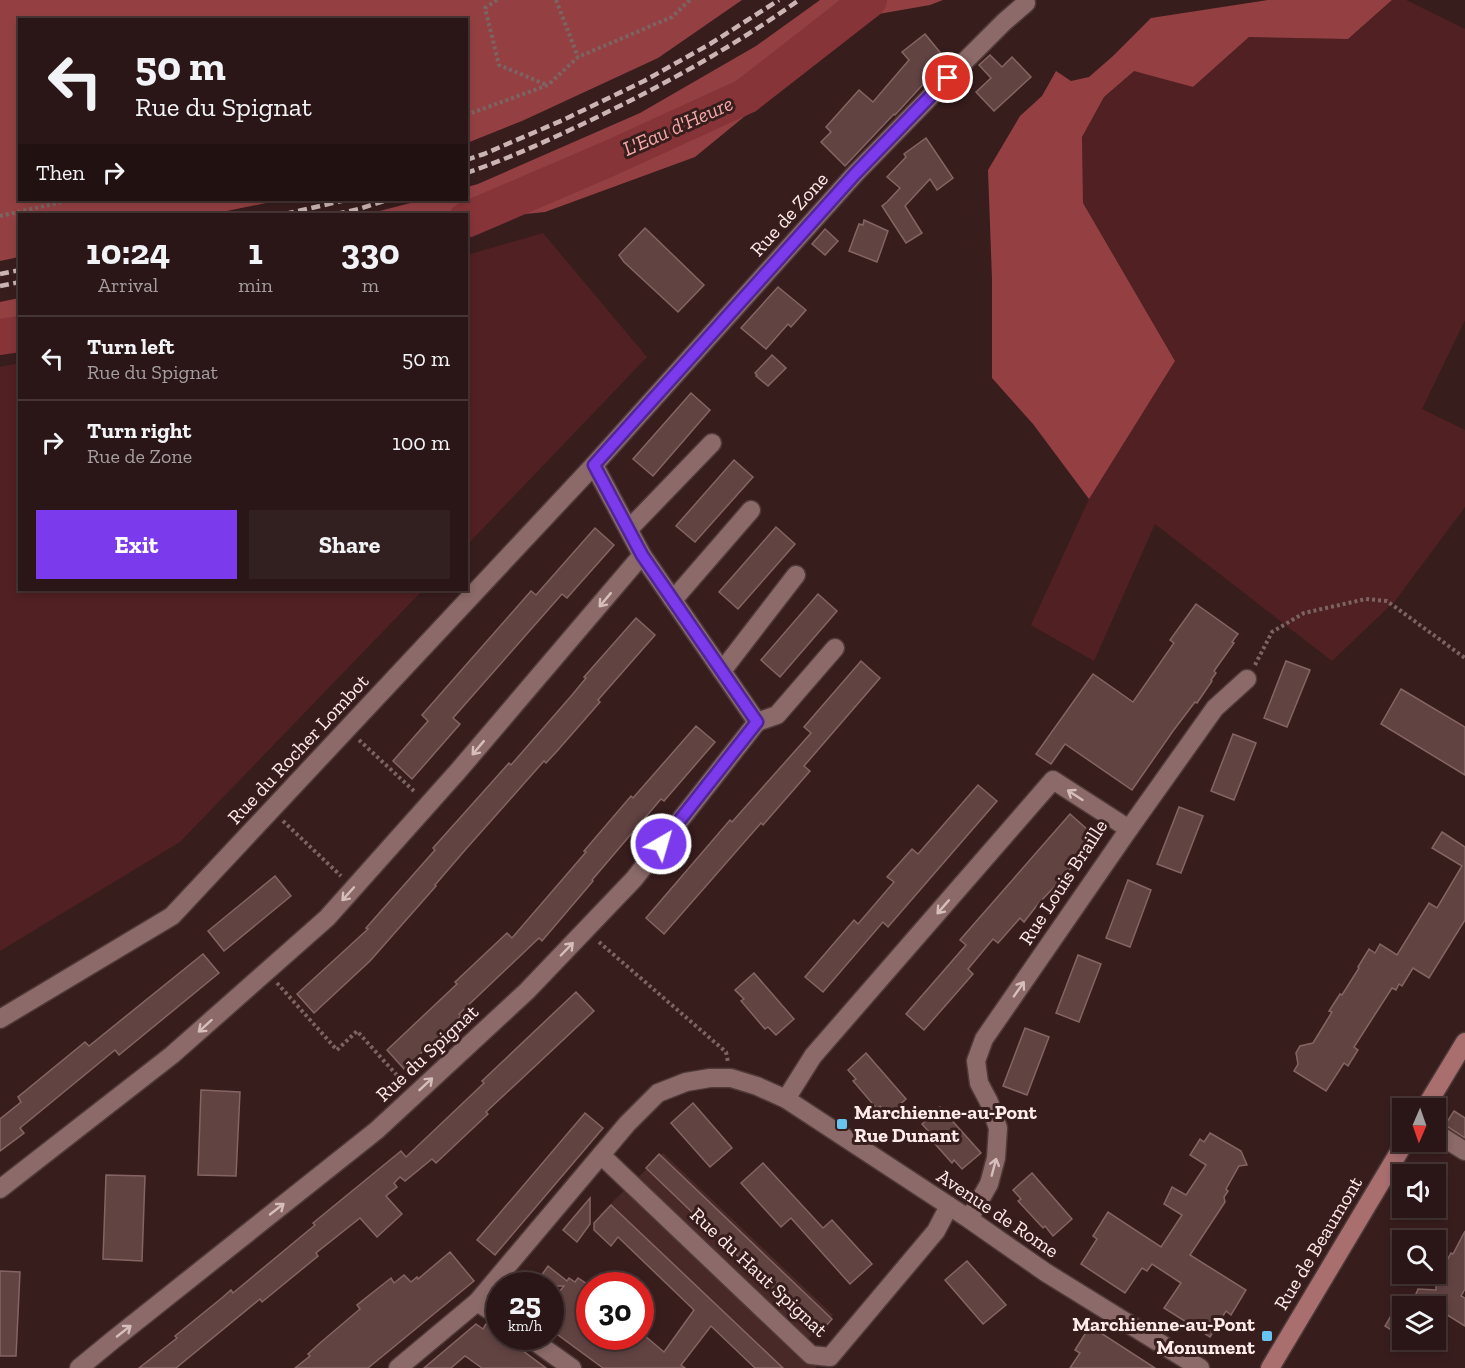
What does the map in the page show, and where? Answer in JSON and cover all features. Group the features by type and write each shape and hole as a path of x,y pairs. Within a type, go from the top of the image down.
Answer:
{"main road":[{"path":"1431,1098 1465,1042"},
{"name":"Rue de Beaumont","path":"1270,1368 1399,1152"}],"street":[{"name":"Rue de Zone","path":"594,465 855,174 972,54 1026,3"},
{"path":"628,529 712,443"},
{"path":"594,465 642,555 757,722"},
{"name":"Rue du Rocher Lombot","path":"0,1019 172,916 594,465"},
{"path":"673,600 751,510"},
{"path":"0,1189 172,1055 327,918 429,805 642,555"},
{"path":"722,671 796,575"},
{"name":"Rue du Spignat","path":"79,1368 377,1130 527,991 634,879 757,722 777,715 835,648"},
{"path":"1129,829 1215,708 1247,679"},
{"name":"Rue Louis Braille","path":"786,1099 813,1056 1053,780 1129,829 984,1039 976,1061 979,1083 989,1102 998,1128 996,1158 989,1184 969,1219"},
{"name":"Avenue de Rome","path":"398,1368 477,1302 627,1124 658,1093 686,1082 710,1078 731,1078 757,1086 786,1099 969,1219 1045,1272 1200,1368"},
{"path":"1446,1139 1465,1151"},
{"name":"Rue du Haut Spignat","path":"601,1155 811,1355 830,1356 936,1231 949,1206"},
{"path":"477,1302 486,1308"},
{"path":"547,1350 572,1368"}],"path":[{"path":"497,0 485,8 499,65 548,85"},
{"path":"556,0 578,57"},
{"path":"468,114 548,85 578,57 672,17 690,0"},
{"path":"0,216 67,201"},
{"path":"1247,679 1272,632 1304,613 1365,599 1387,601 1465,658"},
{"path":"348,729 429,805"},
{"path":"271,811 354,888"},
{"path":"585,930 726,1052 731,1078"},
{"path":"266,971 337,1050 357,1031 415,1095"}],"shaded area":[{"path":"0,0 742,0 658,58 522,121 468,143 468,18 18,18 18,201 276,201 217,213 18,213 18,257 0,261"},
{"path":"820,0 943,0 930,5 867,16 695,157 545,212 468,220 468,213 372,213 418,201 468,201 468,187 640,113 756,46"},
{"path":"1268,0 1392,0 1348,39 1249,37 1193,87 1134,71 1104,97 1082,137 1083,203 1175,361 1089,499 1033,424 992,378 992,279 988,170 1020,116 1042,96 1056,71 1071,81 1089,77 1151,18"},
{"path":"1392,0 1406,0 1465,29 1465,320 1422,409 1465,430 1465,507 1395,601 1332,661 1155,524 1094,661 1031,625 1089,499 1175,361 1083,203 1082,137 1104,97 1134,70 1193,87 1249,37 1348,39"},
{"path":"543,233 647,357 468,544 468,255"},
{"path":"18,298 18,320 0,323 0,302"},
{"path":"18,363 18,591 422,591 180,842 0,951 0,367"},
{"path":"663,1153 833,1315 808,1339 816,1368 758,1368 599,1215"}],"building":[{"path":"925,34 948,62 928,79 845,166 821,142 831,132 826,127 859,90 873,102 909,60 902,52"},
{"path":"990,55 1002,67 1012,57 1031,77 994,111 976,92 991,78 979,65"},
{"path":"926,138 953,178 937,190 930,179 905,206 922,233 906,243 882,206 900,188 887,177 906,157 904,154"},
{"path":"864,220 888,231 877,262 849,251 859,224 863,225"},
{"path":"645,228 704,285 678,312 619,255"},
{"path":"825,229 838,241 825,255 812,244"},
{"path":"778,287 806,310 791,327 788,324 766,349 741,328"},
{"path":"772,355 786,368 768,386 755,373"},
{"path":"691,393 710,410 653,476 633,459"},
{"path":"734,460 753,477 695,542 676,526"},
{"path":"776,527 795,544 738,609 719,592"},
{"path":"595,528 614,545 567,598 562,594 453,718 460,724 412,779 393,761 428,721 422,715 531,591 536,595"},
{"path":"818,594 837,611 780,677 761,660"},
{"path":"1196,604 1238,634 1214,671 1216,673 1212,681 1173,731 1132,790 1065,744 1051,764 1036,754 1093,674 1133,702 1174,643 1170,640"},
{"path":"636,618 655,635 598,700 600,702 546,763 544,761 370,961 314,1013 297,994 368,929 366,928 435,850 433,848 509,763 511,765"},
{"path":"861,661 880,678 804,766 810,771 763,825 761,823 664,934 646,918 730,820 732,822 811,733 804,727"},
{"path":"1286,661 1310,670 1287,727 1264,718"},
{"path":"1401,689 1465,727 1465,775 1381,724"},
{"path":"696,726 715,742 664,801 661,799 542,941 539,938 404,1069 387,1050 507,933 512,938 631,796 633,798"},
{"path":"1233,734 1256,743 1234,800 1211,791"},
{"path":"978,785 997,801 888,927 883,922 823,992 805,977 854,920 858,924 894,882 887,877 912,849 918,854"},
{"path":"1179,807 1203,816 1181,873 1157,864"},
{"path":"1070,814 1097,838 1024,922 1020,918 998,943 993,939 968,969 973,974 924,1030 906,1014 966,945 960,940"},
{"path":"1442,832 1465,847 1465,920 1429,978 1413,968 1402,986 1399,984 1396,990 1392,988 1354,1047 1358,1050 1348,1066 1344,1063 1326,1091 1294,1071 1298,1064 1296,1053 1300,1046 1313,1043 1332,1012 1329,1011 1340,994 1342,995 1369,949 1375,953 1380,944 1397,955 1429,903 1437,908 1462,866 1432,848"},
{"path":"275,876 291,896 224,951 208,931"},
{"path":"1128,880 1151,890 1130,947 1106,938"},
{"path":"203,954 219,973 119,1055 115,1050 20,1128 24,1133 0,1151 0,1119 21,1102 18,1097 85,1042 89,1046"},
{"path":"1078,955 1101,964 1079,1022 1056,1013"},
{"path":"754,973 794,1019 776,1035 768,1027 765,1029 741,1001 744,999 735,990"},
{"path":"576,992 594,1011 486,1112 488,1114 436,1163 432,1159 405,1181 400,1177 394,1183 397,1187 386,1196 402,1214 377,1237 360,1218 316,1253 318,1256 262,1302 260,1299 176,1368 139,1368 231,1290 233,1293 315,1225 313,1223 401,1151 406,1157"},
{"path":"1025,1028 1049,1037 1027,1095 1003,1086"},
{"path":"866,1053 906,1099 888,1116 880,1106 877,1109 853,1081 856,1079 848,1070"},
{"path":"201,1090 240,1092 236,1176 198,1175"},
{"path":"693,1103 732,1148 710,1167 671,1123"},
{"path":"940,1107 981,1153 962,1169 954,1160 952,1163 927,1135 930,1133 922,1124"},
{"path":"1454,1111 1465,1118 1465,1138 1446,1126"},
{"path":"585,1113 603,1128 495,1255 477,1240"},
{"path":"1210,1133 1241,1151 1247,1165 1239,1166 1226,1189 1228,1191 1224,1197 1225,1202 1190,1255 1246,1290 1231,1315 1226,1311 1210,1337 1164,1308 1181,1283 1152,1264 1147,1271 1142,1268 1125,1293 1081,1264 1097,1239 1093,1236 1108,1212 1161,1247 1182,1215 1164,1204 1172,1187 1186,1195 1206,1165 1190,1155 1200,1139 1204,1142"},
{"path":"659,1154 832,1319 819,1334 646,1168"},
{"path":"763,1163 823,1228 832,1220 872,1264 850,1284 791,1218 781,1227 741,1183"},
{"path":"1032,1173 1072,1219 1053,1236 1018,1201 1021,1199 1013,1190"},
{"path":"106,1175 145,1176 142,1261 103,1259"},
{"path":"590,1198 590,1224 577,1242 563,1230"},
{"path":"611,1205 783,1368 755,1368 711,1326 681,1365 685,1368 603,1368 579,1350 654,1350 654,1344 664,1352 694,1310 618,1237 611,1246 594,1230 594,1223"},
{"path":"1465,1231 1465,1289 1461,1296 1465,1298 1465,1326 1446,1314 1446,1296 1415,1296 1418,1289 1436,1290 1436,1284 1446,1284 1446,1262 1451,1253 1453,1254"},
{"path":"450,1252 474,1281 368,1368 295,1368 360,1309 357,1305 391,1278 394,1283 404,1275 411,1282 417,1277 418,1279"},
{"path":"967,1261 1006,1305 983,1324 945,1280"},
{"path":"548,1266 556,1272 544,1272"},
{"path":"0,1271 20,1272 16,1356 0,1356"},
{"path":"569,1278 575,1282 576,1348 564,1339 564,1279 567,1281"},
{"path":"1392,1314 1392,1331 1385,1326"},
{"path":"476,1324 483,1329 486,1324 486,1350 522,1350 546,1368 482,1368 465,1356 451,1368 424,1368"},
{"path":"1090,1326 1155,1368 1070,1368 1080,1353 1075,1350"}],"waterway":[{"name":"L'Eau d'Heure","path":"468,219 606,160 746,96 869,0"},
{"name":"L'Eau d'Heure","path":"0,337 18,334"}],"railway":[{"path":"468,159 563,120 644,81 710,44 779,0"},
{"path":"468,172 544,142 643,94 723,50 799,0"},
{"path":"289,213 342,201"},
{"path":"341,213 384,201"},
{"path":"0,274 18,270"},
{"path":"0,286 18,282"}],"place":[{"name":"Marchienne-au-Pont Rue Dunant","path":"842,1124"},
{"name":"Marchienne-au-Pont Monument","path":"1267,1336"}],"route":[{"path":"661,844 757,722 642,555 594,465 855,174 948,78"}]}
